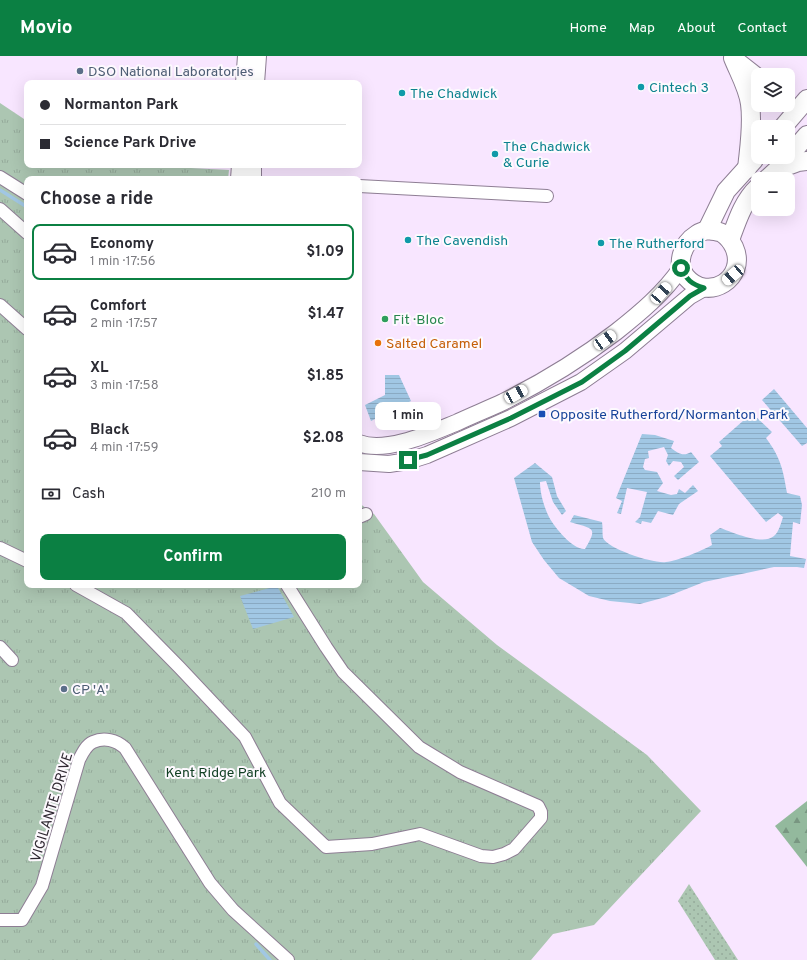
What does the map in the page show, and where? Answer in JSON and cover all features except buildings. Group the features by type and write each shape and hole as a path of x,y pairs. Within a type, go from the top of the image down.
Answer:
{"highway":[{"path":"732,57 751,72"},
{"path":"732,57 745,86 750,104 751,150"},
{"path":"788,120 800,107"},
{"path":"775,172 807,135"},
{"path":"777,172 798,162 807,161"},
{"path":"707,230 726,191 751,163"},
{"path":"730,240 739,216 751,194"},
{"path":"707,230 721,233 730,240 736,252 737,265 733,275 723,284 713,288 704,288 694,284 685,276 681,268 681,257 685,246 697,234 707,230"}],"main road":[{"path":"244,80 246,56"},
{"path":"256,80 258,56"},
{"path":"362,443 379,446 421,438 503,402 569,364 617,331 661,293 681,268"},
{"path":"362,462 389,464 427,455 511,418 582,382 625,351 690,296 704,288"}],"street":[{"path":"0,177 24,192"},
{"path":"362,186 547,196"},
{"path":"0,209 24,230"},
{"path":"0,305 24,326"},
{"path":"0,548 24,560"},
{"path":"81,588 126,613 180,668 245,737 280,803 326,847 372,844 420,834 481,856 493,857 504,854 514,848 541,818 541,812 538,806 460,772 419,747 343,672 289,588"},
{"path":"0,648 12,660"},
{"name":"VIGILANTE DRIVE","path":"0,920 22,920 42,886 79,760 86,748 92,742 112,740 125,748 210,883 233,910 288,960"}],"green space":[{"name":"Kent Ridge Park","path":"0,103 24,119 24,168 191,168 229,170 228,176 24,176 24,588 362,588 362,505 374,514 423,582 497,645 647,755 701,811 594,925 553,934 531,960 0,960"},
{"path":"807,801 807,867 775,826"},
{"path":"689,884 738,960 715,960 678,901"}],"water":[{"path":"385,375 399,375 411,401 371,421 365,405 385,395"},
{"path":"774,389 807,428 807,443 802,446 762,400"},
{"path":"752,413 772,432 766,438 781,464 787,493 800,496 802,505 800,524 793,522 790,556 806,559 804,568 774,567 704,582 666,597 640,604 610,601 589,596 559,578 544,560 532,542 514,478 535,463 552,477 557,496 566,511 562,515 553,502 546,481 540,482 545,509 549,517 555,527 565,538 580,548 585,549 592,536 592,532 588,528 570,522 574,515 602,522 603,538 613,547 632,555 660,562 683,558 712,545 710,535 720,528 755,539 769,539 779,530 783,517 778,513 766,522 710,456 722,446 719,442"},
{"path":"642,434 655,435 674,441 671,448 678,453 683,454 691,452 699,462 678,480 674,476 684,467 681,462 673,461 669,466 666,461 668,455 664,447 648,451 649,458 645,459 643,467 645,470 657,472 663,483 657,491 671,495 677,494 679,489 685,493 693,485 698,491 679,504 673,515 658,511 651,523 642,521 641,524 635,522 640,517 647,492 627,488 621,514 617,513 622,501 616,498"},
{"path":"270,588 278,588 294,617 253,629 240,596"}],"waterway":[{"path":"0,190 24,205"},
{"path":"256,944 270,960"}],"place":[{"name":"DSO National Laboratories","path":"80,71"},
{"name":"Cintech 3","path":"641,87"},
{"name":"The Chadwick","path":"402,93"},
{"name":"The Chadwick & Curie","path":"495,154"},
{"name":"The Cavendish","path":"408,240"},
{"name":"The Rutherford","path":"601,243"},
{"name":"Fit · Bloc","path":"385,319"},
{"name":"Salted Caramel","path":"378,343"},
{"name":"Opposite Rutherford/Normanton Park","path":"542,414"},
{"name":"CP 'A'","path":"64,689"}],"route":[{"path":"408,460 427,455 511,418 582,382 625,351 690,296 704,288 694,284 685,276 681,268"}]}
